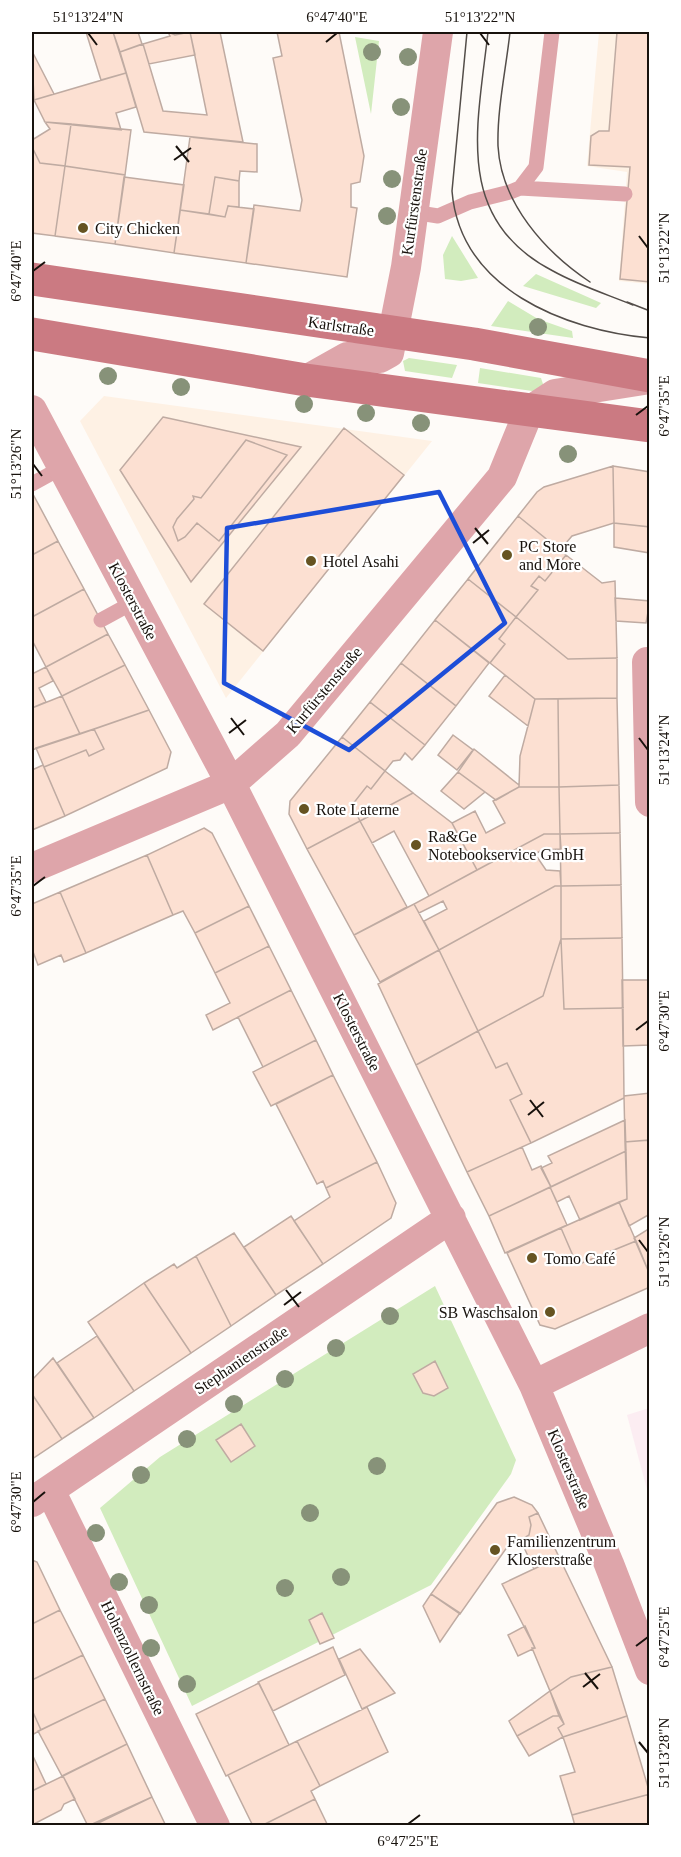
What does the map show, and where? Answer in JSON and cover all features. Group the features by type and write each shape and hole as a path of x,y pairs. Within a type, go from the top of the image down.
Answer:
{"main road":[{"name":"Karlstraße","path":"32,279 474,344 650,378"},
{"path":"32,334 306,380 650,426"}],"street":[{"name":"Kurfürstenstraße","path":"306,380 347,357 380,358 389,353 406,267 438,32"},
{"name":"Karlstraße","path":"529,411 555,394 650,378"},
{"name":"Klosterstraße","path":"32,410 231,784 534,1385 609,1564 650,1670"},
{"name":"Kurfürstenstraße","path":"32,868 231,784 288,734 502,477 529,411"},
{"path":"650,662 646,662 650,802"},
{"name":"Stephanienstraße","path":"41,1496 451,1218"},
{"path":"534,1385 650,1328"},
{"name":"Hohenzollernstraße","path":"41,1496 215,1826"}],"lane":[{"path":"520,188 536,167 552,32"},
{"path":"412,212 438,216 470,202 520,188 625,194"},
{"path":"32,484 61,468"},
{"path":"100,620 134,603"}],"highlighted area":[{"path":"439,492 505,623 349,750 224,683 227,528"}],"shaded area":[{"path":"599,32 649,32 649,284 619,281 627,172 587,166"},
{"path":"104,396 432,441 226,698 80,421"},
{"path":"650,1408 649,1497 627,1415"}],"green space":[{"path":"355,37 379,41 371,114"},
{"path":"452,236 478,278 461,281 445,279 443,255"},
{"path":"536,274 601,303 596,308 523,286"},
{"path":"508,301 538,319 572,331 573,338 491,326"},
{"path":"409,358 457,365 452,378 405,371 403,361"},
{"path":"480,368 541,378 544,387 539,392 478,383"},
{"path":"435,1286 516,1460 511,1474 431,1585 192,1706 100,1508 160,1457"}],"building":[{"path":"86,32 113,32 126,73 101,80"},
{"path":"113,32 138,32 142,44 120,52"},
{"path":"168,32 175,35 190,32 195,55 149,64 143,44 170,36"},
{"path":"190,32 220,32 243,142 144,132 120,52 143,44 163,111 207,115"},
{"path":"277,32 339,32 364,156 360,182 351,184 351,207 357,208 347,277 246,263 254,205 300,211 302,200 273,58 282,56"},
{"path":"617,32 650,32 650,282 620,279 630,167 589,165 591,136 599,131 609,131"},
{"path":"34,55 54,94 34,100 32,57"},
{"path":"126,73 136,107 116,113 121,130 45,122 34,100"},
{"path":"45,122 71,124 65,166 40,163 32,147 32,140 50,129"},
{"path":"71,124 131,130 125,175 65,166"},
{"path":"190,137 257,144 257,172 240,171 239,181 215,177 209,214 180,210"},
{"path":"32,147 40,163 65,166 55,236 32,233"},
{"path":"65,166 125,175 115,244 55,236"},
{"path":"124,177 184,185 174,253 115,244"},
{"path":"215,177 239,181 239,207 228,206 225,217 209,214"},
{"path":"228,206 254,209 246,263 174,253 180,210 225,217"},
{"path":"163,417 301,447 191,582 120,470","holes":["246,440 287,455 219,541 197,523 185,537 178,541 173,527 177,519 194,499 193,496 201,498"]},
{"path":"344,428 404,475 263,651 204,604"},
{"path":"246,440 287,455 219,541 197,523 185,537 178,541 173,527 177,519 194,499 193,496 201,498"},
{"path":"613,466 650,472 650,527 614,523"},
{"path":"613,466 614,523 572,536 560,550 518,516 537,492 544,487"},
{"path":"34,496 58,541 32,555 32,497"},
{"path":"518,516 566,555 545,581 539,576 531,586 538,590 516,617 468,579"},
{"path":"614,523 650,527 650,553 614,547"},
{"path":"58,541 84,589 32,617 32,555"},
{"path":"566,555 602,583 615,581 617,658 568,659 516,617 538,590 531,586 539,576 545,581"},
{"path":"468,579 516,617 499,639 505,644 490,663 435,620"},
{"path":"84,589 108,634 46,667 32,640 32,617"},
{"path":"615,598 650,601 646,623 616,621"},
{"path":"516,617 568,659 617,658 617,698 535,699 490,663 505,644 499,639"},
{"path":"435,620 489,663 456,706 401,663"},
{"path":"108,634 125,665 62,696 46,667"},
{"path":"401,663 456,706 425,745 370,702"},
{"path":"125,665 149,710 80,734 62,696"},
{"path":"46,667 53,681 39,688 46,702 32,708 32,674"},
{"path":"505,675 535,699 528,726 489,696"},
{"path":"62,696 80,734 32,750 32,708"},
{"path":"617,698 619,785 559,787 558,699"},
{"path":"535,699 558,699 559,787 519,787 520,756"},
{"path":"370,702 425,745 412,760 405,753 400,760 393,761 385,771 342,737"},
{"path":"149,710 171,752 167,768 65,816 44,767 86,750 89,756 104,749 94,729"},
{"path":"94,729 104,749 89,756 86,750 44,767 36,748"},
{"path":"453,735 473,750 457,770 438,755"},
{"path":"342,737 385,771 371,789 367,786 352,805 360,821 307,849 289,814 290,801"},
{"path":"474,749 519,787 496,800 458,772"},
{"path":"43,765 65,816 32,830 32,770"},
{"path":"385,771 413,793 360,821 352,805 367,786 371,789"},
{"path":"458,772 485,792 464,809 441,791"},
{"path":"619,785 620,833 560,834 559,787"},
{"path":"519,787 559,787 560,834 544,834 477,870 452,823 475,811 486,833 505,823 493,801"},
{"path":"413,793 452,823 477,870 429,896 394,831 372,843 360,821"},
{"path":"360,821 407,907 354,935 307,849"},
{"path":"204,828 212,833 249,906 195,933 183,911 173,915 147,855"},
{"path":"620,833 621,885 561,886 560,834"},
{"path":"544,834 560,834 561,849 542,850 535,854 546,870 560,871 561,886 555,886 439,950 424,921 447,909 443,901 419,913 414,904"},
{"path":"147,855 173,915 86,953 60,892"},
{"path":"621,885 622,938 561,939 561,886"},
{"path":"555,886 561,886 561,939 543,996 478,1031 439,950"},
{"path":"60,892 86,953 64,962 61,955 38,965 32,949 32,904"},
{"path":"414,904 439,950 380,982 354,935"},
{"path":"249,906 269,946 215,973 195,933"},
{"path":"622,938 623,1008 564,1009 561,939"},
{"path":"561,939 564,1009 623,1008 624,1098 531,1143 510,1100 522,1094 507,1063 496,1068 478,1031 543,996"},
{"path":"269,946 291,990 213,1030 206,1015 230,1003 215,973"},
{"path":"439,950 478,1031 416,1065 378,984"},
{"path":"622,980 650,980 650,1045 623,1046"},
{"path":"291,990 316,1040 263,1067 238,1017"},
{"path":"478,1031 496,1068 507,1063 522,1094 510,1100 531,1143 467,1172 416,1065"},
{"path":"316,1040 333,1075 271,1106 253,1072"},
{"path":"333,1075 377,1162 326,1188 323,1181 317,1184 276,1104"},
{"path":"650,1093 650,1140 625,1142 624,1096"},
{"path":"625,1120 626,1151 551,1187 541,1168 552,1163 548,1156"},
{"path":"648,1140 650,1214 629,1226 619,1202 627,1199 625,1142"},
{"path":"522,1147 532,1170 541,1166 551,1187 489,1216 467,1172"},
{"path":"626,1151 627,1199 580,1220 569,1196 557,1202 550,1187"},
{"path":"377,1162 396,1203 391,1218 323,1264 294,1221 330,1197 326,1188"},
{"path":"550,1187 567,1225 505,1253 489,1216"},
{"path":"619,1202 636,1241 577,1265 561,1228"},
{"path":"291,1216 323,1264 276,1295 244,1247"},
{"path":"561,1228 577,1265 636,1241 650,1275 650,1287 555,1329 540,1325 507,1253"},
{"path":"650,1228 650,1275 634,1238"},
{"path":"234,1233 276,1295 231,1326 196,1256"},
{"path":"196,1256 231,1326 191,1353 144,1283 174,1264 177,1268"},
{"path":"144,1283 191,1353 134,1391 88,1322"},
{"path":"97,1336 134,1391 94,1418 57,1363"},
{"path":"53,1358 94,1418 62,1439 32,1394 32,1380"},
{"path":"435,1361 448,1388 434,1396 423,1393 413,1374"},
{"path":"32,1394 62,1439 32,1459"},
{"path":"241,1424 255,1446 231,1462 216,1440"},
{"path":"514,1497 532,1505 538,1513 529,1517 531,1525 529,1535 518,1542 510,1543 460,1614 431,1594 497,1503"},
{"path":"538,1513 559,1557 534,1569 521,1541 529,1535 531,1525 529,1517"},
{"path":"559,1557 612,1667 571,1677 550,1691 532,1648 535,1648 502,1584"},
{"path":"32,1560 37,1562 60,1610 32,1624"},
{"path":"431,1594 460,1613 440,1642 423,1606"},
{"path":"60,1610 83,1655 32,1680 32,1624"},
{"path":"322,1613 334,1638 320,1644 309,1620"},
{"path":"525,1626 535,1648 518,1656 508,1635"},
{"path":"333,1647 345,1675 273,1711 258,1682"},
{"path":"360,1649 395,1693 362,1709 339,1659"},
{"path":"83,1655 105,1699 41,1730 32,1710 32,1680"},
{"path":"612,1667 627,1716 563,1737 558,1728 564,1724 550,1691 571,1677"},
{"path":"259,1683 289,1745 226,1776 196,1714"},
{"path":"550,1691 559,1716 553,1716 517,1736 509,1721"},
{"path":"105,1699 127,1744 62,1776 38,1731"},
{"path":"367,1707 388,1752 320,1786 297,1741"},
{"path":"32,1710 41,1730 32,1735"},
{"path":"553,1716 559,1716 564,1724 558,1728 563,1737 529,1756 517,1736"},
{"path":"627,1716 650,1794 572,1815 560,1776 575,1772 563,1737"},
{"path":"297,1741 320,1786 311,1791 315,1799 261,1826 253,1826 228,1775"},
{"path":"127,1744 152,1797 88,1826 63,1776"},
{"path":"32,1754 46,1784 32,1791"},
{"path":"63,1776 75,1799 64,1804 61,1810 32,1825 32,1791"},
{"path":"650,1794 650,1826 575,1826 572,1815"},
{"path":"152,1797 166,1826 92,1826"},
{"path":"315,1799 328,1826 261,1826"}],"tram line":[{"path":"467,32 452,191 459,225 474,254 495,278 522,298 552,314 584,325 650,338"},
{"path":"488,32 480,101 479,166 485,197 499,225 521,250 553,271 633,305"},
{"path":"510,32 498,132 501,167 507,187 528,224 542,241 573,270 590,282"},
{"path":"627,302 650,311"}],"place":[{"name":"City Chicken","path":"83,228"},
{"name":"PC Store and More","path":"507,555"},
{"name":"Hotel Asahi","path":"311,561"},
{"name":"Rote Laterne","path":"304,809"},
{"name":"Ra&Ge Notebookservice GmbH","path":"416,845"},
{"name":"Tomo Café","path":"532,1258"},
{"name":"SB Waschsalon","path":"550,1312"},
{"name":"Familienzentrum Klosterstraße","path":"495,1550"}]}
